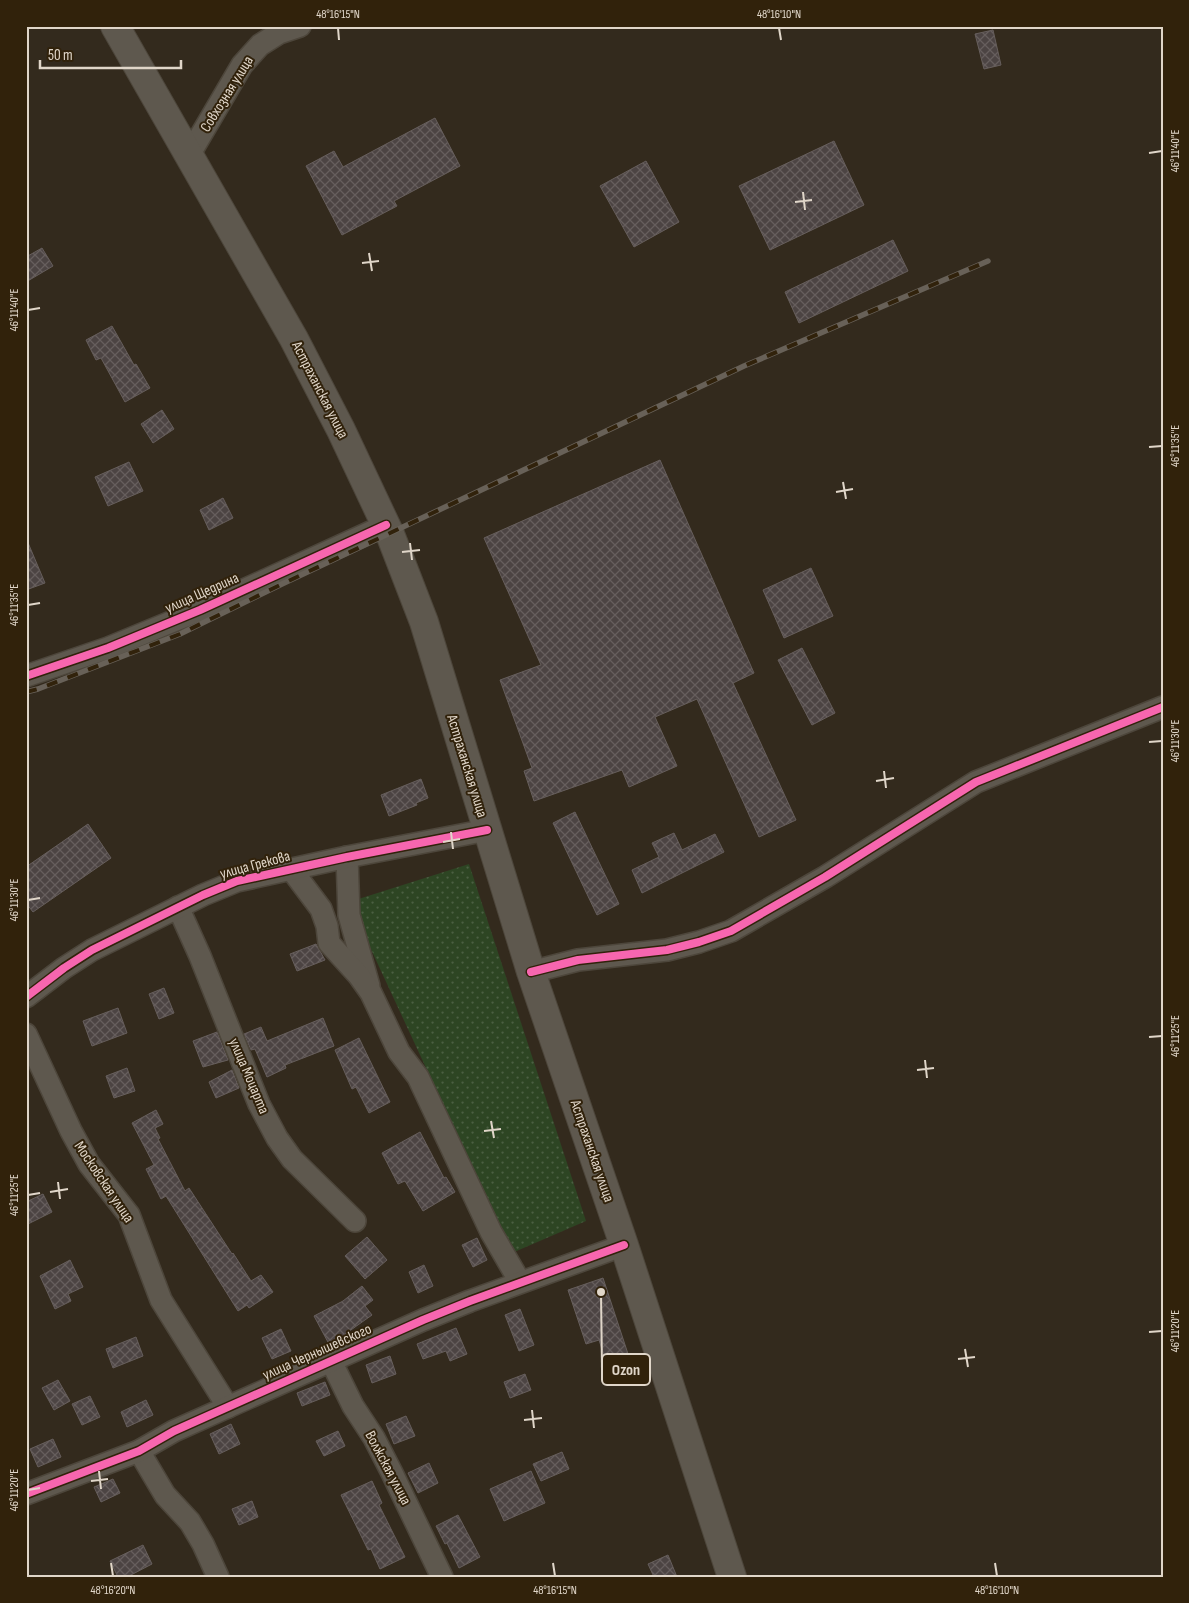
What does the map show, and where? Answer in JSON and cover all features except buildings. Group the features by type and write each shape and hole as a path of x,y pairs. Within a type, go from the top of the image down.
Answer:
{"main road":[{"name":"Астраханская улица","path":"115,26 294,340 342,430 386,525 424,622 531,972 624,1246 732,1577"}],"street":[{"name":"Совхозная улица","path":"188,157 242,65 260,45 279,33 300,26"},
{"name":"улица Щедрина","path":"27,675 108,648 190,614 386,525"},
{"path":"531,972 578,960 667,950 731,931 825,876 976,782 1163,707"},
{"name":"улица Грекова","path":"26,997 64,968 92,950 203,895 238,881 347,857 487,830"},
{"path":"347,857 350,915 371,993"},
{"path":"292,869 321,909 329,943 359,976 371,993 399,1052 418,1077 491,1232 520,1282"},
{"name":"улица Моцарта","path":"178,907 200,956 259,1104 277,1138 292,1158 355,1221"},
{"name":"Московская улица","path":"26,1034 88,1164 129,1215 162,1300 228,1407"},
{"name":"улица Чернышевского","path":"26,1494 139,1451 174,1431 424,1320 520,1282 624,1246"},
{"name":"Волжская улица","path":"331,1361 353,1406 374,1438 392,1473 442,1577"},
{"path":"139,1451 165,1495 190,1522 203,1544 218,1577"}],"green space":[{"path":"469,864 586,1221 512,1253 349,902"}],"railway":[{"path":"26,692 180,634 744,366 988,261"}],"cycle path":[{"path":"26,676 108,648 200,610 386,525"},
{"path":"531,972 578,960 667,950 731,931 825,877 976,782 1163,707"},
{"path":"26,997 64,968 92,950 203,895 237,881 347,857 487,830"},
{"path":"26,1494 139,1451 174,1431 423,1320 624,1245"}],"place":[{"name":"Ozon","path":"601,1292"}]}
